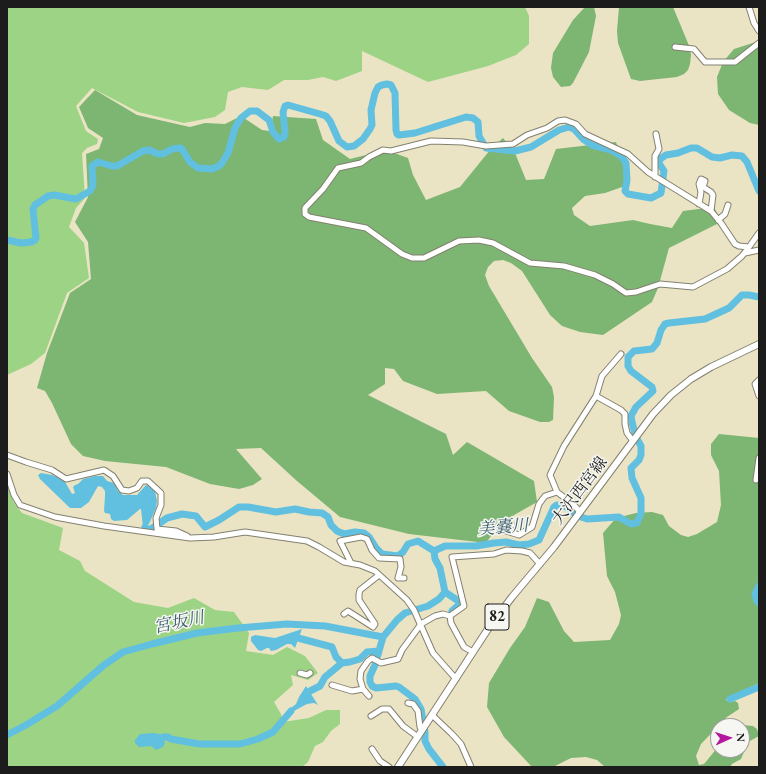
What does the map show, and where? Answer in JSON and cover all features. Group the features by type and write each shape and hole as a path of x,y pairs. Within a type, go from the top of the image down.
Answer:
{"main road":[{"name":"大沢西宮線","path":"398,767 488,629 662,405 671,395 691,379 759,344"}],"street":[{"path":"749,7 754,23 759,31"},
{"path":"675,47 694,49 705,62 735,62 759,43"},
{"path":"749,247 735,244 710,211 655,177 628,154 585,134 576,124 565,120 558,121 547,128 527,135 513,144 484,146 463,142 431,141 391,151 382,150 361,163 338,168 323,189 305,208 305,214 310,217 366,228 402,254 412,258 424,258 459,241 480,240 492,243 530,263 564,266 595,275 613,284 626,293 636,292 660,284 693,287 727,269 745,253 749,247 759,232"},
{"path":"655,177 655,156 659,149 656,134"},
{"path":"699,204 701,192 699,184 701,179 705,181 703,187 712,192 714,195 710,211"},
{"path":"718,220 725,214 728,205"},
{"path":"745,253 759,250"},
{"path":"578,515 573,504 557,492 550,475 564,446 596,396 602,376 621,354"},
{"path":"759,380 755,384 759,396"},
{"path":"596,396 621,410 625,414 627,433 635,438"},
{"path":"7,455 52,470 66,479 104,470 113,476 122,490 129,491 137,488 142,481 148,481 161,493 161,505 156,518 157,529 176,531 190,538"},
{"path":"756,480 759,458"},
{"path":"7,474 14,495 20,505 69,520 190,538 214,537 245,532 258,533 311,542 338,559 375,570 407,600 421,624 433,653 456,679"},
{"path":"512,525 503,530 519,535 532,527 539,504 545,496 557,492"},
{"path":"351,563 340,541 361,537 367,539 372,550 379,558 400,559 401,567 398,578 404,578"},
{"path":"450,616 464,606 452,557 494,554 506,550 522,551 530,553 540,564"},
{"path":"344,614 348,611 373,627 375,624 359,600 359,594 360,590 379,575"},
{"path":"369,696 363,689 360,679 361,671 368,661 372,658 381,663 398,659 402,650 421,624 435,616 443,614 450,616"},
{"path":"450,616 451,623 464,647 473,652"},
{"path":"300,673 310,673"},
{"path":"332,685 352,691 363,689"},
{"path":"408,703 413,704 418,711 422,730"},
{"path":"371,716 382,709 389,709 403,726 418,736"},
{"path":"432,715 460,744 471,767"},
{"path":"372,749 380,761 389,767"}],"green space":[{"path":"7,7 525,7 529,16 529,44 516,55 488,66 428,82 362,51 362,71 336,81 323,77 308,80 284,80 268,90 242,87 228,92 225,110 215,117 184,123 138,112 92,88 76,106 86,131 98,139 97,144 87,148 82,153 85,198 76,208 69,227 84,243 89,278 67,293 45,353 31,364 7,375"},
{"path":"585,7 594,7 596,16 589,52 573,83 570,86 561,87 553,77 551,68 553,53 573,20"},
{"path":"619,7 673,7 690,48 691,55 688,70 684,74 677,77 640,81 631,79 618,43 617,31"},
{"path":"759,42 759,125 750,123 729,110 718,94 717,77 723,62 734,49"},
{"path":"95,90 137,115 190,127 205,123 225,124 241,116 262,130 270,131 273,116 316,119 323,140 350,159 386,150 408,158 413,175 426,200 460,187 490,150 503,138 515,153 526,180 544,179 556,149 616,142 624,168 625,186 605,193 585,196 572,208 574,215 590,226 633,220 672,228 683,211 714,207 721,222 669,248 658,288 652,302 603,335 580,332 562,326 550,315 522,271 511,263 503,260 494,261 488,267 485,275 489,286 532,358 552,387 554,397 553,420 549,422 540,422 509,411 486,391 437,394 403,381 394,369 385,368 385,384 368,395 446,434 453,455 467,442 534,481 537,502 500,523 486,543 409,534 340,517 261,448 236,449 262,479 253,485 239,489 210,484 166,467 105,461 83,456 71,444 45,391 37,388 47,353 70,293 91,279 88,242 75,222 88,197 86,154 99,149 103,138 88,128 79,107"},
{"path":"719,434 759,438 759,584 753,593 755,601 759,605 759,683 727,698 726,700 729,702 735,701 738,703 739,709 726,718 710,718 710,735 701,744 696,756 699,765 704,764 710,757 710,758 741,759 732,764 730,767 605,767 597,760 586,757 571,758 553,767 532,767 504,737 487,707 489,683 510,648 525,627 537,598 549,602 564,631 574,642 610,640 619,624 621,615 615,592 607,576 603,533 616,518 636,513 652,512 663,515 669,526 681,535 688,537 697,534 717,522 721,505 719,471 711,455 711,444"},
{"path":"7,484 13,501 22,513 63,528 59,550 80,561 85,571 134,602 168,608 194,598 215,610 234,612 249,633 246,651 273,655 287,647 305,656 318,673 308,680 291,675 293,685 274,702 281,714 283,722 309,718 326,710 340,710 340,724 331,731 323,742 315,746 308,762 302,767 7,767"},
{"path":"750,726 757,729 759,736 750,741"}],"water":[{"path":"41,473 52,475 64,480 72,494 75,493 73,487 75,485 83,479 95,476 103,476 107,481 114,483 118,491 123,495 137,495 146,485 151,486 155,491 157,501 156,508 149,524 145,527 143,527 141,509 127,520 114,521 111,519 110,514 105,513 104,511 105,491 102,487 98,486 89,502 81,508 70,508 40,479 38,475"},
{"path":"302,629 295,648 291,644 287,644 276,650 271,651 267,648 261,651 258,650 251,641 251,637 255,635 275,638"},
{"path":"306,686 318,705 314,703 307,704 292,712 291,708 296,704"},
{"path":"154,733 162,736 165,743 163,747 156,750 151,746 139,747 135,743 135,740 140,734"}],"waterway":[{"path":"7,240 21,243 35,240 33,209 35,205 48,196 54,195 76,199 90,191 93,185 92,166 98,162 117,166 143,151 149,150 158,154 163,154 172,149 180,148 190,162 198,168 212,169 219,166 228,153 235,128 241,118 250,111 257,111 269,120 273,132 279,139 284,137 285,133 283,112 285,106 288,105 326,116 330,121 339,141 347,147 354,146 363,139 372,125 371,110 378,87 387,84 391,85 395,93 396,130 397,134 399,135 415,133 466,117 473,118 478,122 479,136 486,148 515,151 531,147 559,130 569,127 574,129 583,139 592,145 611,150 621,156 626,163 627,180 625,191 628,194 651,198 661,193 664,171 659,163 660,159 666,155 678,153 691,148 697,148 712,157 720,158 732,155 742,156 747,162 759,191"},
{"name":"美嚢川","path":"443,767 429,749 425,741 421,709 415,699 399,687 376,688 372,686 370,682 370,676 375,665 383,637 397,620 405,613 428,606 439,599 445,592 440,568 435,559 434,551 445,546 476,546 506,542 519,545 529,544 539,540 554,507 557,505 563,505 578,516 587,519 619,517 631,524 637,523 641,513 641,498 632,478 631,468 639,460 641,455 641,446 636,437 631,416 636,407 653,391 652,387 631,371 628,366 628,357 634,351 652,349 657,343 661,330 665,324 705,319 729,308 742,295 759,297"},
{"path":"145,527 146,529 151,529 167,518 182,514 196,516 205,527 239,507 248,507 276,512 295,509 322,513 328,517 331,525 337,531 344,534 355,532 364,533 382,554 398,556 403,552 408,544 418,541 434,551"},
{"path":"759,586 755,594 759,603"},
{"path":"445,592 460,602 460,604 452,611"},
{"name":"宮坂川","path":"7,735 57,706 104,665 123,652 152,644 197,633 287,624 325,626 383,637"},
{"path":"298,638 332,647 336,657 342,663"},
{"path":"310,691 320,686 325,677 342,663 360,659 367,652 379,651"},
{"path":"730,699 759,687"},
{"path":"163,737 199,744 240,744 258,739 273,732 291,711"}]}
